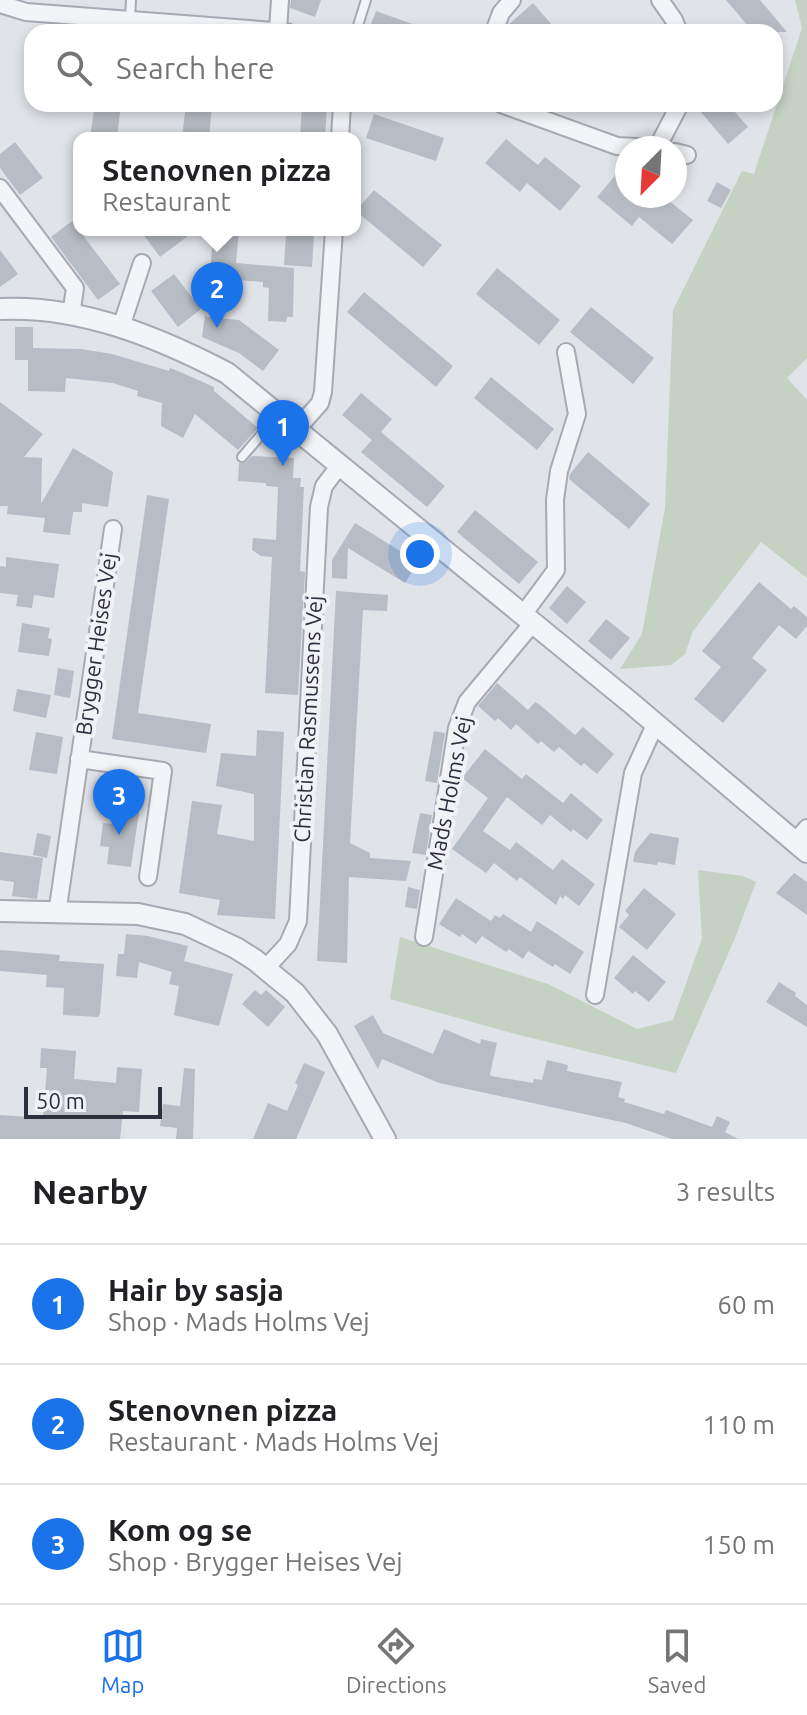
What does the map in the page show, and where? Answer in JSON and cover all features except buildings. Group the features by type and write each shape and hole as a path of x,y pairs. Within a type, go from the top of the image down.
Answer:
{"street":[{"path":"280,0 282,24"},
{"path":"497,24 501,13 512,0"},
{"path":"660,0 676,24"},
{"path":"0,4 26,12 193,24"},
{"path":"340,132 342,112"},
{"path":"523,112 615,145"},
{"path":"663,136 676,112"},
{"path":"0,188 75,288 71,315"},
{"path":"297,429 320,403 323,392 334,236"},
{"path":"121,327 142,263"},
{"path":"0,309 19,308 71,315 121,327 174,345 227,373 655,725 803,841"},
{"name":"Mads Holms Vej","path":"424,937 457,728 467,702 527,620 556,570 555,500 559,471 577,414 566,352"},
{"name":"Christian Rasmussens Vej","path":"266,968 288,944 298,921 319,507 324,486 340,465"},
{"name":"Brygger Heises Vej","path":"57,914 113,529"},
{"path":"595,995 633,773 655,725"},
{"name":"Brygger Heises Vej","path":"79,759 163,771 148,877"},
{"path":"0,911 138,914 185,924 216,937 266,968 295,993 327,1034 385,1139"}],"lane":[{"path":"130,19 131,0"},
{"path":"358,24 366,0"},
{"path":"242,457 279,414"}],"green space":[{"path":"795,0 807,0 807,358 787,378 807,400 807,578 761,542 693,631 685,654 671,665 620,669 642,634 665,508 673,310 742,171 754,174 774,112 783,112 783,86 802,28"},
{"path":"698,870 743,876 756,882 676,1073 519,1035 390,999 400,937 548,984 637,1029 673,1020 702,939"}],"place":[{"name":"Stenovnen pizza","path":"217,328"},
{"name":"Hair by sasja","path":"283,466"},
{"name":"Kom og se","path":"119,835"}]}
